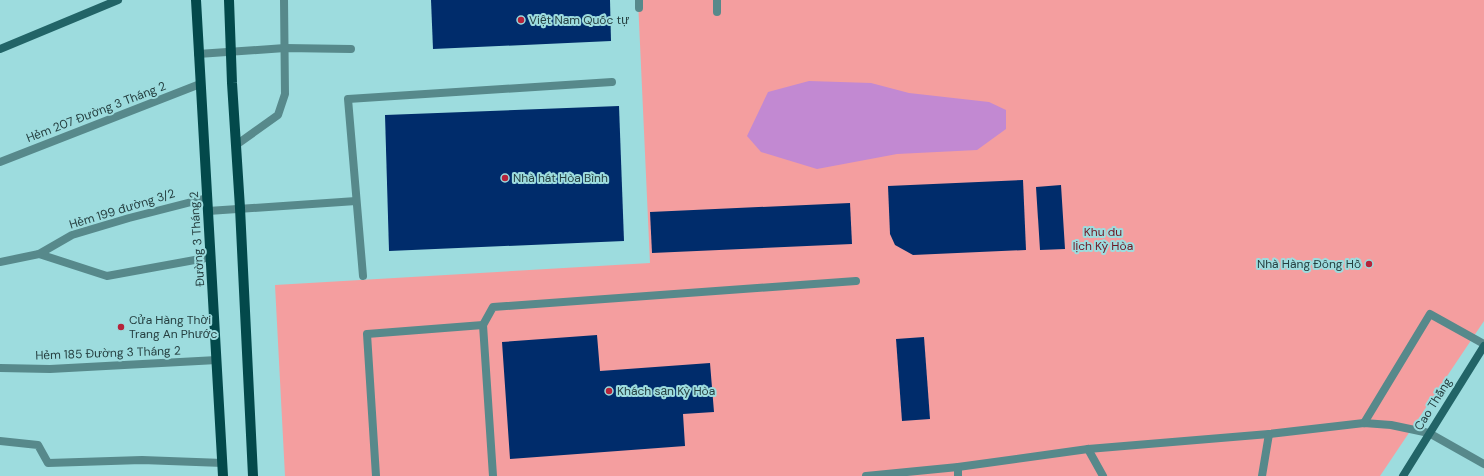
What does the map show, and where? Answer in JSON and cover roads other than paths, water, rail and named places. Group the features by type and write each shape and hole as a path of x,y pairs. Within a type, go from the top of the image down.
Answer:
{"main road":[{"name":"Đường 3 Tháng 2","path":"196,0 223,476"},
{"path":"229,0 253,476"}],"street":[{"path":"0,49 118,0"},
{"path":"236,145 278,115 285,94 284,0"},
{"path":"717,0 717,12"},
{"path":"198,54 285,48 351,48"},
{"path":"363,276 348,99 612,82"},
{"name":"Hẻm 207 Đường 3 Tháng 2","path":"0,162 200,84"},
{"name":"Hẻm 199 đường 3/2","path":"0,262 39,254 72,235 129,218 207,198"},
{"path":"208,211 356,201"},
{"path":"39,254 107,276 211,257"},
{"path":"493,476 483,325 494,307 856,281"},
{"path":"1364,423 1430,314 1484,345"},
{"path":"376,476 367,334 483,325"},
{"name":"Cao Thắng","path":"1403,476 1484,345"},
{"name":"Hẻm 185 Đường 3 Tháng 2","path":"0,368 50,369 217,360"},
{"path":"866,476 958,467 1088,449 1269,434 1364,423 1391,425 1429,433 1484,464"},
{"path":"1262,476 1269,434"},
{"path":"0,441 38,445 48,463 142,460 223,463"},
{"path":"1088,449 1102,476"},
{"path":"958,467 958,476"}],"place":[{"name":"Việt Nam Quốc tự","path":"521,20"},
{"name":"Nhà hát Hòa Bình","path":"505,178"},
{"name":"Nhà Hàng Đông Hồ","path":"1369,264"},
{"name":"Cửa Hàng Thời Trang An Phước","path":"121,327"},
{"name":"Khách sạn Kỳ Hòa","path":"609,391"}],"park label":[{"name":"Khu du lịch Kỳ Hòa","path":"1103,239"}]}
